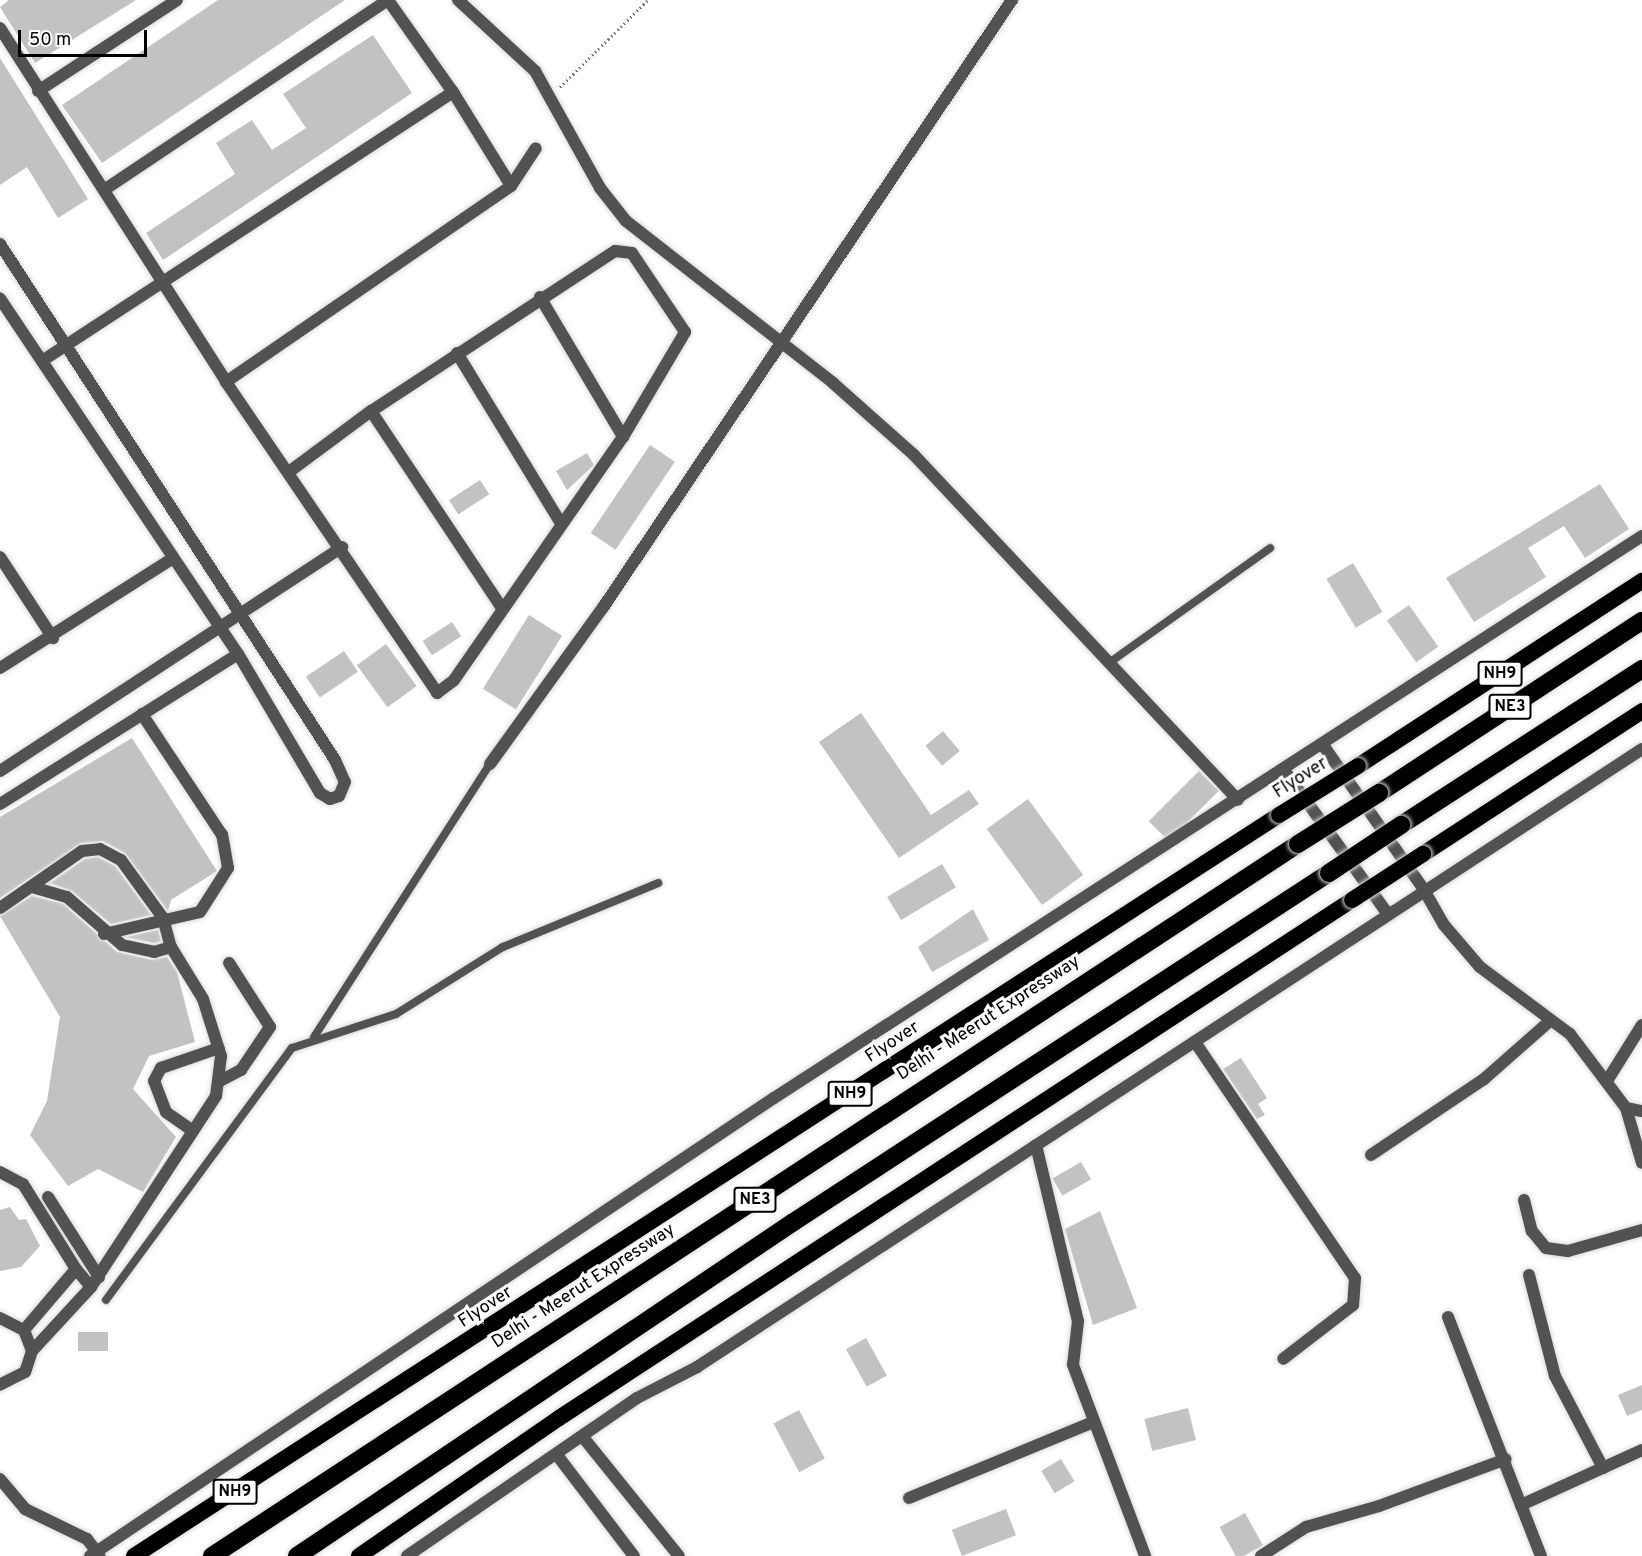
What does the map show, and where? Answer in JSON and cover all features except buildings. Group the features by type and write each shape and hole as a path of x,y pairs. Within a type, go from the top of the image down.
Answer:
{"highway":[{"name":"Flyover","path":"134,1556 421,1373 1642,581"},
{"name":"Delhi - Meerut Expressway","path":"212,1556 1642,621"},
{"name":"NE3","path":"297,1556 792,1223 1642,669"},
{"path":"359,1556 496,1461 1642,711"}],"street":[{"path":"38,91 177,0"},
{"path":"104,190 388,0 453,92 511,186"},
{"path":"458,0 534,71 551,95 600,188 626,221 777,341 921,463 1238,800"},
{"path":"490,764 604,606 777,341 1012,0"},
{"path":"0,28 38,91 165,281 226,382 342,547 436,693 454,680 560,522 624,438 682,343 679,317 625,250 615,251 540,297 371,411 290,472"},
{"path":"42,361 453,92"},
{"path":"226,382 511,186 536,148"},
{"path":"0,244 335,760 345,782 339,796 330,799 320,793 238,654 0,298"},
{"path":"540,297 624,438"},
{"path":"457,353 560,522"},
{"path":"371,411 502,609"},
{"path":"0,1479 25,1509 87,1539 95,1554 774,1098 1642,537"},
{"path":"0,771 342,547"},
{"path":"0,557 53,638"},
{"path":"0,668 53,638 173,558"},
{"path":"0,804 238,654"},
{"path":"104,934 163,918 200,912 228,868 222,836 142,714"},
{"path":"1323,745 1424,890 1444,926 1480,967 1570,1034 1607,1081 1626,1108 1642,1163"},
{"path":"407,1556 582,1436 1196,1042 1424,890 1642,749"},
{"path":"1284,770 1388,914"},
{"path":"0,908 82,851 100,849 121,860 163,918 171,946 203,999 219,1048 220,1081 194,1131 99,1277 32,1351 25,1372 0,1385"},
{"path":"32,887 67,897 104,934 154,952 171,946"},
{"path":"220,1081 242,1070 270,1027 229,963"},
{"path":"1371,1155 1484,1079 1551,1020"},
{"path":"1607,1081 1642,1025"},
{"path":"1196,1042 1355,1278 1353,1305 1283,1359"},
{"path":"194,1131 166,1112 154,1081 161,1068 219,1048"},
{"path":"1626,1108 1642,1111"},
{"path":"1036,1145 1078,1321 1073,1365 1145,1556"},
{"path":"0,1172 22,1184 76,1269 91,1287"},
{"path":"48,1197 99,1277"},
{"path":"1524,1200 1532,1231 1546,1248 1568,1251 1642,1230"},
{"path":"24,1330 76,1269"},
{"path":"1529,1275 1555,1376 1604,1468"},
{"path":"1448,1317 1506,1459 1541,1556"},
{"path":"0,1318 24,1330 32,1351"},
{"path":"909,1498 1093,1422"},
{"path":"582,1436 678,1556"},
{"path":"1521,1505 1642,1450"},
{"path":"556,1455 634,1556"},
{"path":"1262,1556 1306,1527 1506,1459"}],"lane":[{"path":"1109,663 1270,548"},
{"path":"106,1300 281,1060 314,1037 490,764"},
{"path":"314,1037 359,1029 396,1014 502,947 658,883"}],"path":[{"path":"551,95 648,0"}]}
